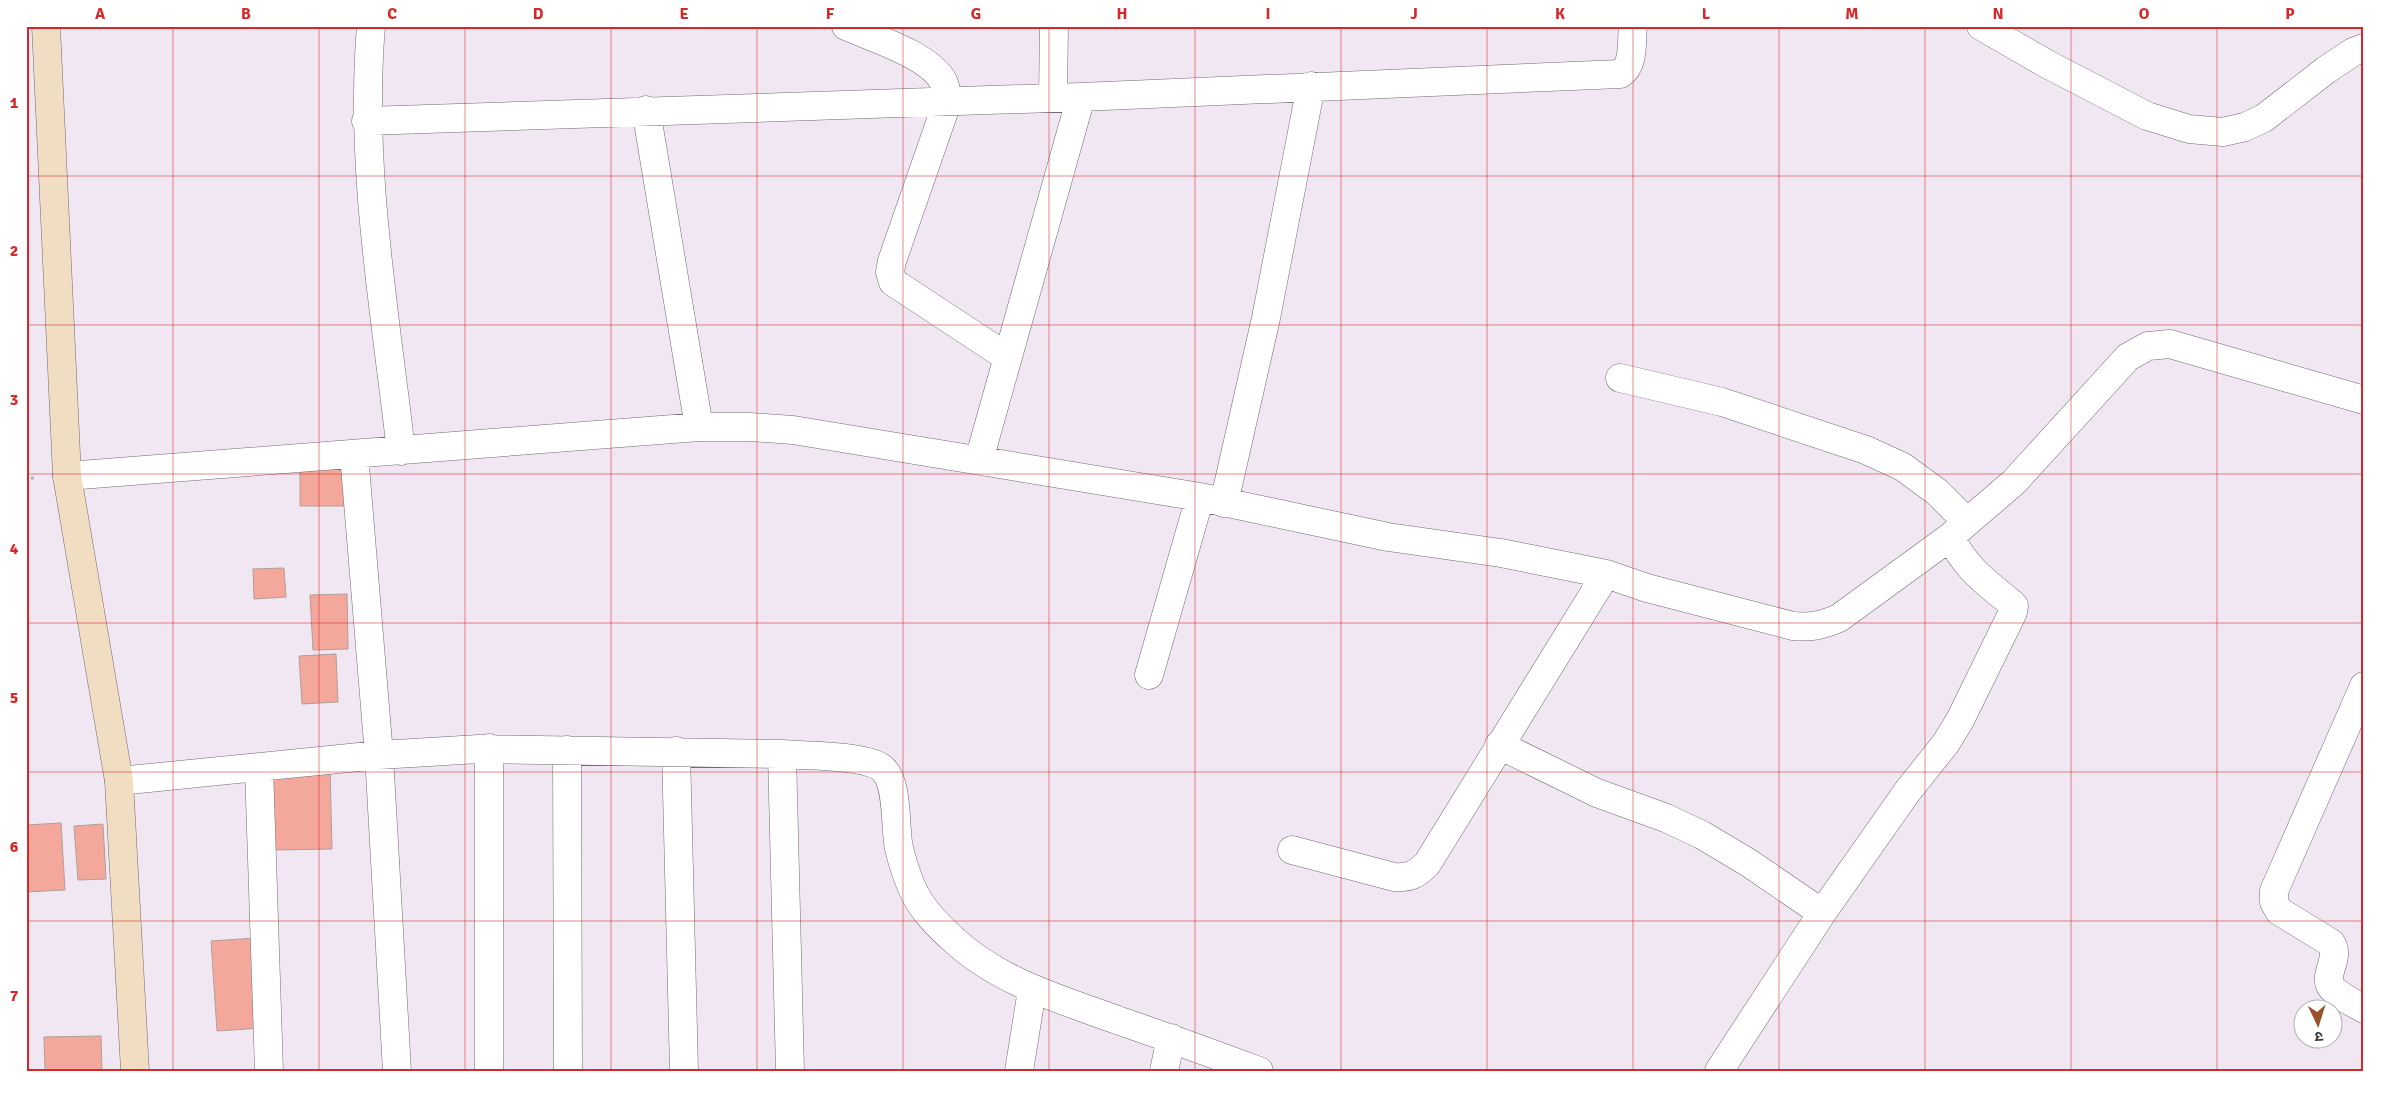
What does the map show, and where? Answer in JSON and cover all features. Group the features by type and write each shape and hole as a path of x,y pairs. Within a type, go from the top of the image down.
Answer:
{"street":[{"path":"46,26 67,476 119,781 135,1071"},
{"path":"371,26 366,122 374,217 401,450"},
{"path":"846,26 913,56 934,69 943,82 948,100 895,249 890,272 894,282 1007,358"},
{"path":"1053,97 1054,26"},
{"path":"366,122 646,110 1081,97 1620,74 1626,70 1630,62 1633,26"},
{"path":"1981,26 2046,64 2146,116 2188,129 2223,132 2245,127 2264,118 2326,70 2353,52 2364,48"},
{"path":"1150,675 1212,500 1266,318 1311,86"},
{"path":"979,460 1081,97"},
{"path":"646,110 699,427"},
{"path":"67,476 699,427 750,427 793,430 1212,500 1379,536 1500,553 1606,574 1647,588 1807,628 1823,625 1839,618 1958,530 2014,482 2128,357 2148,346 2170,344 2364,400"},
{"path":"1620,378 1722,402 1866,450 1902,467 1937,492 1958,530 1960,556 1974,573 2014,606 2013,612 1960,720 1946,743 1907,792 1822,913 1719,1071"},
{"path":"354,454 378,755 397,1071"},
{"path":"1292,850 1394,877 1407,878 1418,873 1427,864 1606,574"},
{"path":"2364,686 2274,891 2274,902 2280,911 2331,944 2335,949 2336,956 2329,976 2329,985 2364,1009"},
{"path":"1499,745 1597,793 1666,818 1702,835 1749,862 1822,913"},
{"path":"119,781 378,755 489,748 782,754 870,763 880,767 887,774 892,787 899,849 912,889 928,914 956,942 992,967 1032,990 1260,1071"},
{"path":"489,748 489,1071"},
{"path":"567,750 568,1071"},
{"path":"676,751 684,1071"},
{"path":"782,754 790,1071"},
{"path":"259,768 269,1071"},
{"path":"1019,1071 1032,990"},
{"path":"1164,1071 1171,1038"}],"building":[{"path":"348,467 348,506 300,506 300,468"},
{"path":"284,568 286,597 254,599 253,569"},
{"path":"347,594 348,649 313,650 310,595"},
{"path":"336,654 338,702 302,704 299,656"},
{"path":"330,766 332,849 272,850 271,767"},
{"path":"61,823 65,890 26,892 26,825"},
{"path":"103,824 106,879 78,880 74,826"},
{"path":"255,938 262,1028 217,1031 211,941"},
{"path":"101,1036 102,1071 45,1071 44,1037"}]}
